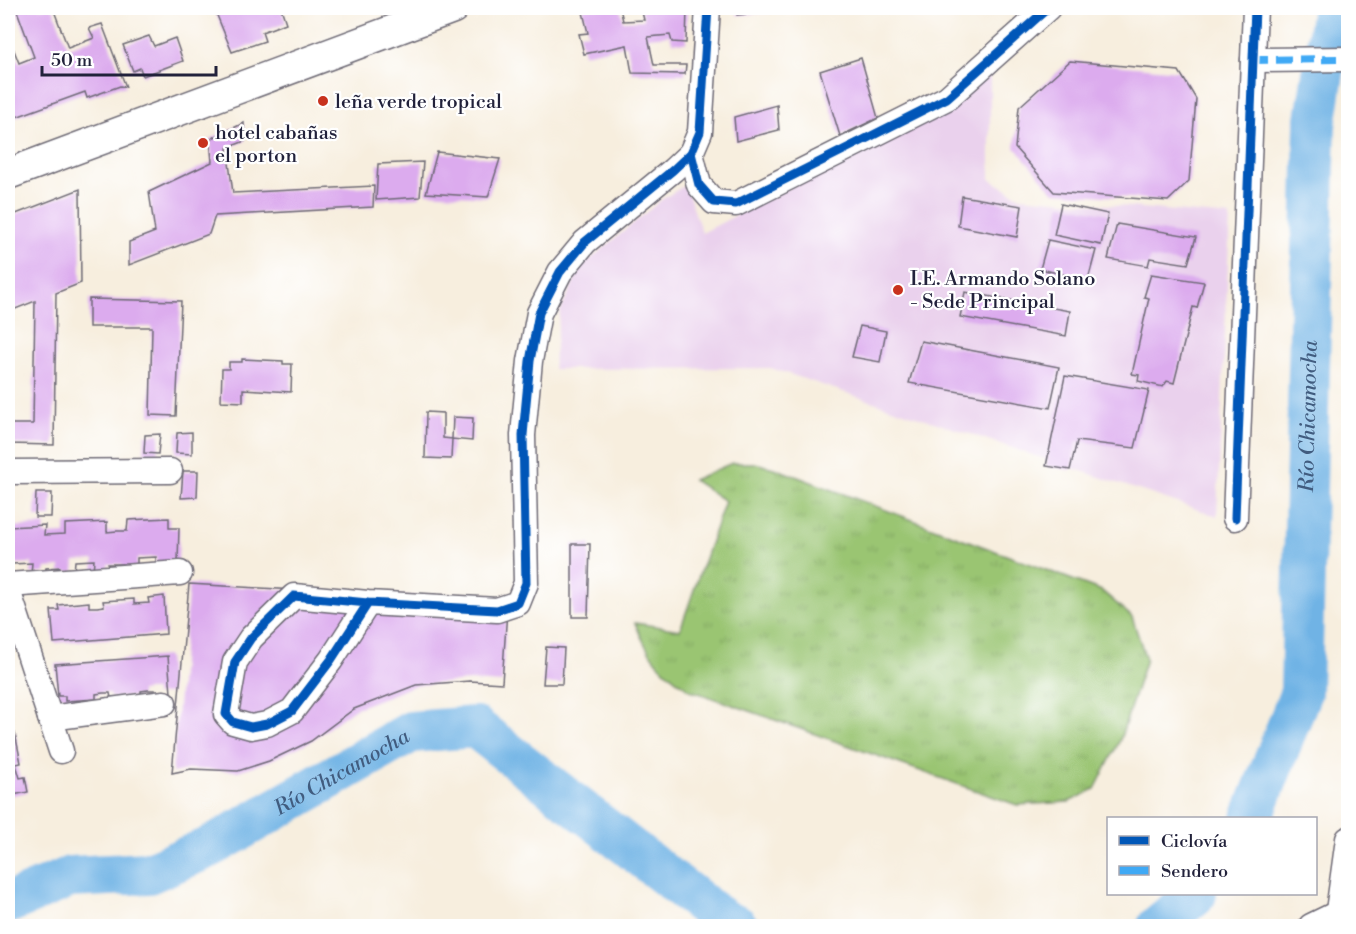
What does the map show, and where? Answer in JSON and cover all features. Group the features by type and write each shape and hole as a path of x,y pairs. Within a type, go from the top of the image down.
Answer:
{"main road":[{"path":"8,174 421,13 453,8"}],"street":[{"path":"368,603 332,660 292,711 267,724 251,727 233,722 226,714 235,662 250,638 294,596 368,603 497,610 518,603 526,583 523,435 530,361 539,313 560,272 585,242 691,153 700,132 708,8"},
{"path":"691,153 699,185 714,202 736,204 946,98 1048,8"},
{"path":"1236,519 1255,8"},
{"path":"1253,60 1348,59"},
{"path":"8,472 170,471"},
{"path":"8,585 180,573"},
{"path":"8,590 61,751"},
{"path":"50,718 164,703"},
{"path":"1311,927 1342,915 1348,839"}],"shaded area":[{"name":"I.E. Armando Solano - Sede Principal","path":"990,73 990,179 1020,197 1230,216 1217,516 771,368 553,369 560,312 580,268 661,200 685,185 702,233 943,108"}],"green space":[{"path":"732,463 755,463 774,468 1102,591 1132,617 1146,659 1120,740 1095,789 1069,802 1017,805 690,690 663,669 645,645 635,623 680,630 725,501 693,480"}],"building":[{"path":"16,8 53,8 68,48 94,38 89,28 102,24 126,87 120,86 87,98 85,92 8,120 8,35 19,63 34,57"},
{"path":"214,8 281,8 286,23 262,32 265,41 232,52"},
{"path":"582,8 620,8 623,21 644,20 641,8 687,8 686,43 672,42 670,35 648,37 654,65 686,65 685,74 632,73 627,45 584,54 579,34 588,33"},
{"path":"737,8 774,8 775,12 737,15"},
{"path":"149,36 154,46 175,38 183,61 143,76 140,68 133,71 123,45"},
{"path":"861,58 878,118 840,136 820,71"},
{"path":"1070,61 1179,71 1196,99 1189,181 1168,201 1054,192 1015,148 1019,107"},
{"path":"777,105 779,130 736,141 734,117"},
{"path":"244,123 245,141 227,148 233,193 374,186 373,207 215,216 209,234 129,265 129,242 155,232 149,192 212,162 210,139"},
{"path":"437,152 500,159 488,197 426,193"},
{"path":"423,162 420,197 376,200 378,164"},
{"path":"80,189 81,283 56,293 54,445 8,444 8,424 33,424 35,301 8,312 8,217"},
{"path":"962,196 1022,206 1017,237 958,226"},
{"path":"1061,204 1108,214 1101,245 1054,235"},
{"path":"1117,224 1196,237 1188,264 1150,258 1148,266 1108,259"},
{"path":"1048,240 1096,250 1088,280 1040,269"},
{"path":"1151,274 1204,282 1197,308 1193,307 1174,383 1167,381 1163,387 1138,381 1139,375 1132,374 1149,298 1144,297"},
{"path":"965,292 1070,311 1066,336 960,317"},
{"path":"89,299 181,301 176,416 150,415 152,327 89,327"},
{"path":"860,326 886,331 880,362 852,357"},
{"path":"921,341 1059,367 1050,408 909,383"},
{"path":"242,359 283,361 283,364 292,364 291,392 243,389 243,402 221,401 222,369 229,369 229,362 242,362"},
{"path":"1065,376 1149,390 1135,448 1077,441 1070,470 1046,466"},
{"path":"426,412 443,413 443,438 452,439 451,459 425,458"},
{"path":"453,417 473,418 472,441 452,439"},
{"path":"192,432 192,454 176,453 177,433"},
{"path":"160,434 158,454 144,453 145,435"},
{"path":"183,471 198,471 197,497 181,498"},
{"path":"36,493 52,493 51,517 35,517"},
{"path":"169,518 169,528 179,528 178,561 170,561 170,566 156,567 156,557 137,558 137,568 122,569 123,564 108,564 108,570 93,571 94,560 75,561 74,572 60,572 60,567 46,568 45,573 31,574 32,563 12,564 12,575 8,575 8,527 45,525 44,535 65,534 65,524 107,522 107,532 127,531 128,520"},
{"path":"572,544 590,544 588,617 572,617"},
{"path":"189,584 493,601 508,596 502,683 470,681 416,685 354,709 311,741 269,761 238,771 191,769 172,773"},
{"path":"164,596 166,634 54,643 51,610 59,610 58,605 89,602 89,607 97,607 104,606 103,601 134,599 134,604 149,603 148,598"},
{"path":"546,647 564,648 562,684 543,684"},
{"path":"168,656 171,693 155,695 155,690 148,690 141,691 141,696 111,698 110,693 103,693 96,694 96,699 65,701 65,696 58,696 55,664"},
{"path":"15,733 21,763 16,764 20,778 25,777 28,792 8,796 8,734"}],"waterway":[{"name":"Río Chicamocha","path":"1252,817 1301,692 1315,126 1333,8"},
{"name":"Río Chicamocha","path":"8,903 70,877 149,873 210,847 411,732 475,727 724,921 737,926"},
{"name":"Río Chicamocha","path":"1158,926 1195,895"}],"marked path":[{"path":"1253,60 1348,59"}],"cycle path":[{"path":"368,603 331,660 292,711 267,724 251,727 233,722 226,714 235,662 251,638 294,596 368,603 497,610 518,603 526,583 523,435 530,361 539,313 560,272 585,242 691,153 700,132 708,8"},
{"path":"691,153 699,185 714,202 736,204 947,98 1048,8"},
{"path":"1235,518 1255,8"}],"place":[{"name":"leña verde tropical","path":"323,101"},
{"name":"hotel cabañas el porton","path":"203,143"},
{"name":"I.E. Armando Solano - Sede Principal","path":"898,290"}]}
